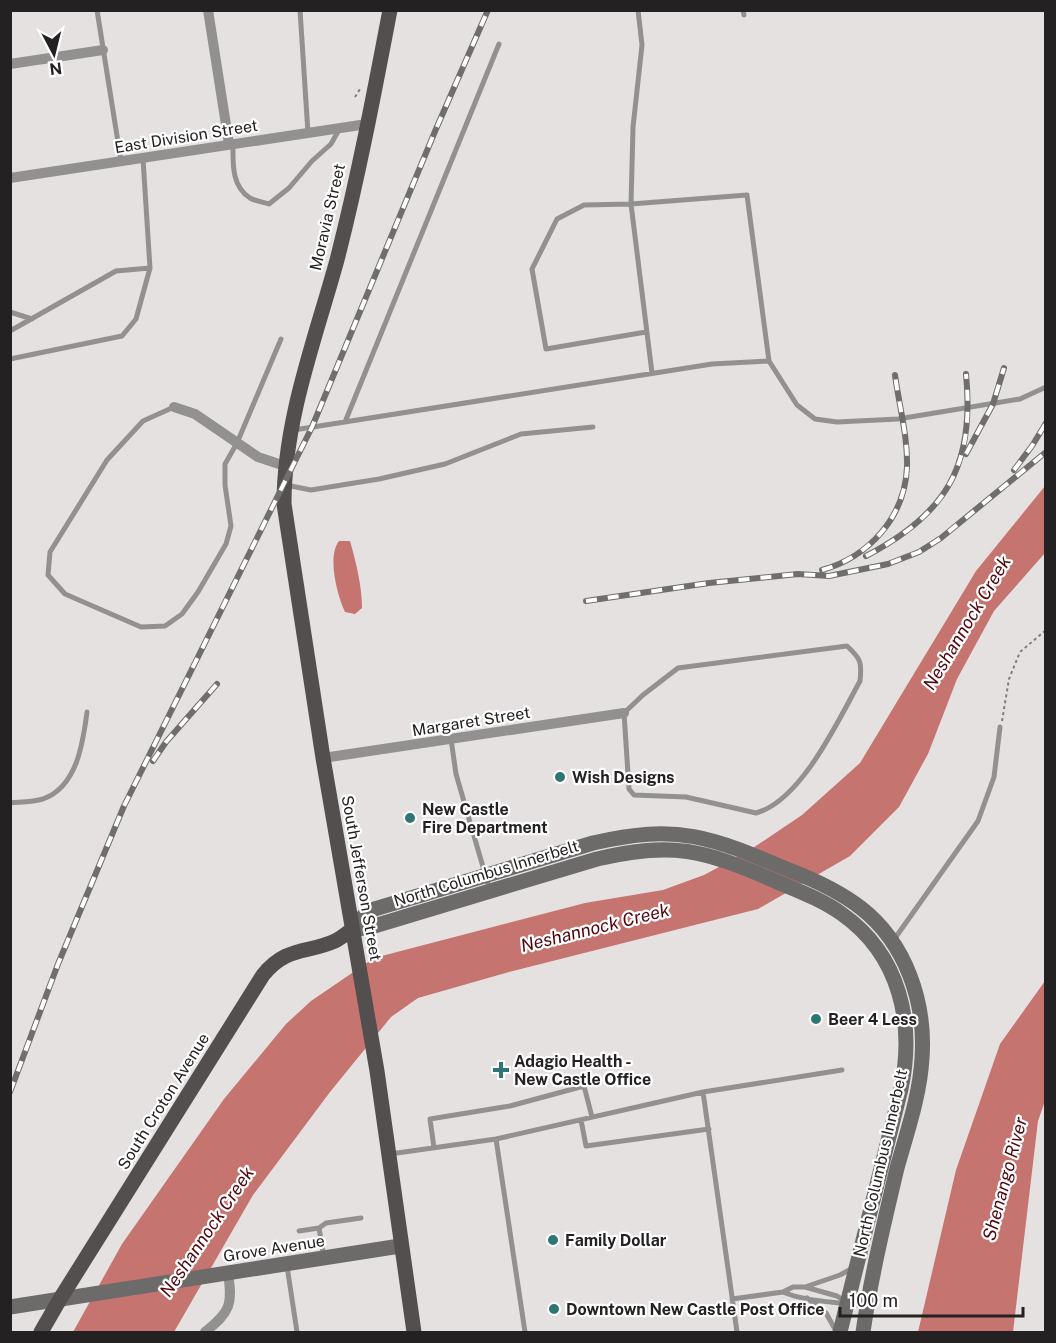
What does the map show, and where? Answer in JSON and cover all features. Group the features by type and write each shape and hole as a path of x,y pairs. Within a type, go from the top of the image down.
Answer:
{"main road":[{"name":"Moravia Street","path":"290,430 339,249 390,10"},
{"name":"South Jefferson Street","path":"290,430 284,484 286,522 351,930 377,1071 414,1332"},
{"name":"North Columbus Innerbelt","path":"351,930 368,911 593,843 645,833 693,835 720,842 815,880 863,910 892,943 905,965 917,994 922,1023 922,1057 917,1092 877,1249 863,1332"},
{"name":"North Columbus Innerbelt","path":"351,930 371,927 597,859 630,852 675,849 728,861 796,890 841,913 863,932 891,973 901,998 907,1040 904,1072 838,1332"},
{"name":"South Croton Avenue","path":"41,1332 263,975 285,956 335,941 351,930"},
{"name":"Grove Avenue","path":"10,1307 400,1246"}],"street":[{"path":"208,10 231,144"},
{"path":"10,64 103,50"},
{"name":"East Division Street","path":"10,178 367,124"},
{"path":"174,407 195,414 266,462 285,466"},
{"name":"Margaret Street","path":"323,758 624,713"},
{"path":"205,1332 223,1318 228,1310 231,1301 228,1273"}],"lane":[{"path":"96,10 121,161"},
{"path":"300,10 309,133"},
{"path":"638,10 642,45 633,127 631,204 652,373"},
{"path":"345,422 498,44"},
{"path":"231,144 236,180 250,198 269,204 289,188 312,161 331,144 340,128"},
{"path":"10,358 122,336 136,319 150,268 143,158"},
{"path":"646,332 546,349 532,269 557,219 584,205 631,204 747,195 769,361 797,405 815,419 837,422 898,419 1011,401 1046,387"},
{"path":"10,331 116,271 150,268"},
{"path":"10,312 32,319"},
{"path":"174,407 143,420 108,460 50,552 48,575 65,594 141,627 165,626 182,614 198,592 226,544 231,526 225,485 225,464 237,443 281,339"},
{"path":"290,430 712,364 769,361"},
{"path":"284,484 311,490 379,479 446,464 521,434 593,427"},
{"path":"847,646 859,657 862,668 860,681 808,771 779,802 766,811 756,813 686,797 634,795 629,789 624,713 678,668 847,646"},
{"path":"10,803 43,798 64,786 82,748 87,712"},
{"path":"892,943 978,820 994,777 1000,727"},
{"path":"451,739 456,774 490,891"},
{"path":"388,1154 496,1139 704,1092 842,1070"},
{"path":"434,1148 430,1119 510,1106 584,1086 592,1117"},
{"path":"704,1092 737,1332"},
{"path":"581,1120 586,1146 709,1129"},
{"path":"496,1139 525,1332"},
{"path":"298,1231 319,1228 326,1223 361,1218"},
{"path":"319,1228 324,1258"},
{"path":"805,1287 849,1271 857,1263"},
{"path":"287,1264 297,1332"},
{"path":"732,1299 783,1292 793,1287 805,1287 867,1307"},
{"path":"783,1292 836,1304 847,1302"},
{"path":"806,1298 826,1313 838,1332"}],"path":[{"path":"1000,727 1010,679 1020,652 1046,630"}],"water":[{"name":"Neshannock Creek","path":"1045,486 1045,553 994,611 957,679 928,754 899,807 850,856 758,909 509,972 418,998 391,1017 330,1092 253,1195 174,1332 73,1332 122,1244 224,1099 286,1024 311,1001 374,958 585,903 663,890 704,875 747,852 802,815 860,763 976,571"},
{"path":"339,541 350,541 356,566 362,608 355,614 345,612 336,586 334,556"},
{"name":"Shenango River","path":"1045,981 1045,1101 1038,1121 1013,1332 918,1332 956,1170 1000,1044"}],"railway":[{"path":"10,1092 58,964 124,806 312,427 488,10"},
{"path":"966,454 993,404 1004,368"},
{"path":"866,556 917,523 936,504 950,483 960,461 966,435 968,406 966,374"},
{"path":"822,570 839,564 869,545 892,518 899,502 905,485 907,456 895,375"},
{"path":"1014,470 1046,423"},
{"path":"586,601 709,583 798,574 829,576 888,564 919,552 941,538 1046,452"},
{"path":"153,761 166,742 217,684"}],"place":[{"name":"Wish Designs","path":"560,777"},
{"name":"New Castle Fire Department","path":"410,818"},
{"name":"Beer 4 Less","path":"816,1019"},
{"name":"Adagio Health - New Castle Office","path":"501,1070"},
{"name":"Family Dollar","path":"553,1240"},
{"name":"Downtown New Castle Post Office","path":"554,1309"}]}
